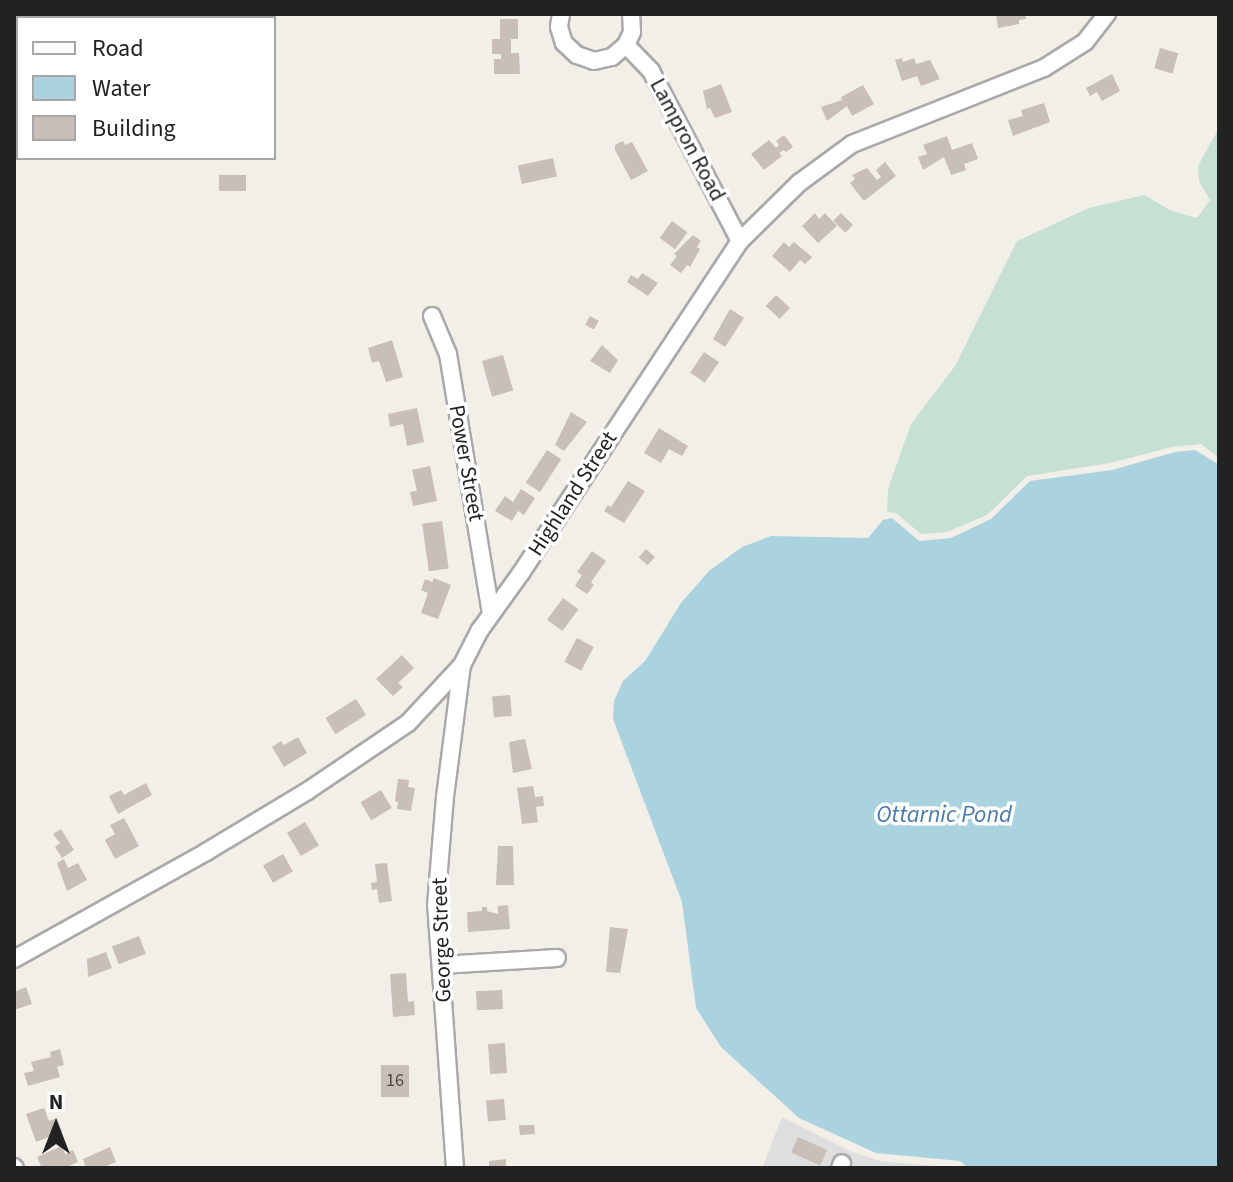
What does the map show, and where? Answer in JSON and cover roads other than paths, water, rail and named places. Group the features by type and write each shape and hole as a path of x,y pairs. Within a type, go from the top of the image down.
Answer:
{"street":[{"path":"561,14 562,38 572,52 582,58 606,59 626,45 632,32 631,14"},
{"name":"Highland Street","path":"14,959 206,852 392,736 431,701 462,665 491,613 521,573 740,241 799,183 852,144 1044,68 1085,42 1107,14"},
{"name":"Lampron Road","path":"626,45 651,71 740,241"},
{"name":"Power Street","path":"432,316 448,354 491,613"},
{"name":"George Street","path":"455,1168 436,906 445,797 462,665"},
{"path":"441,965 557,958"}],"water":[{"name":"Ottarnic Pond","path":"1195,450 1218,464 1219,470 1219,1168 968,1168 960,1161 876,1153 799,1118 721,1047 696,1008 682,902 613,719 614,701 623,681 645,661 681,603 709,571 742,547 771,536 868,538 883,520 892,518 919,541 951,538 991,519 1030,481 1112,470 1175,452"}]}
